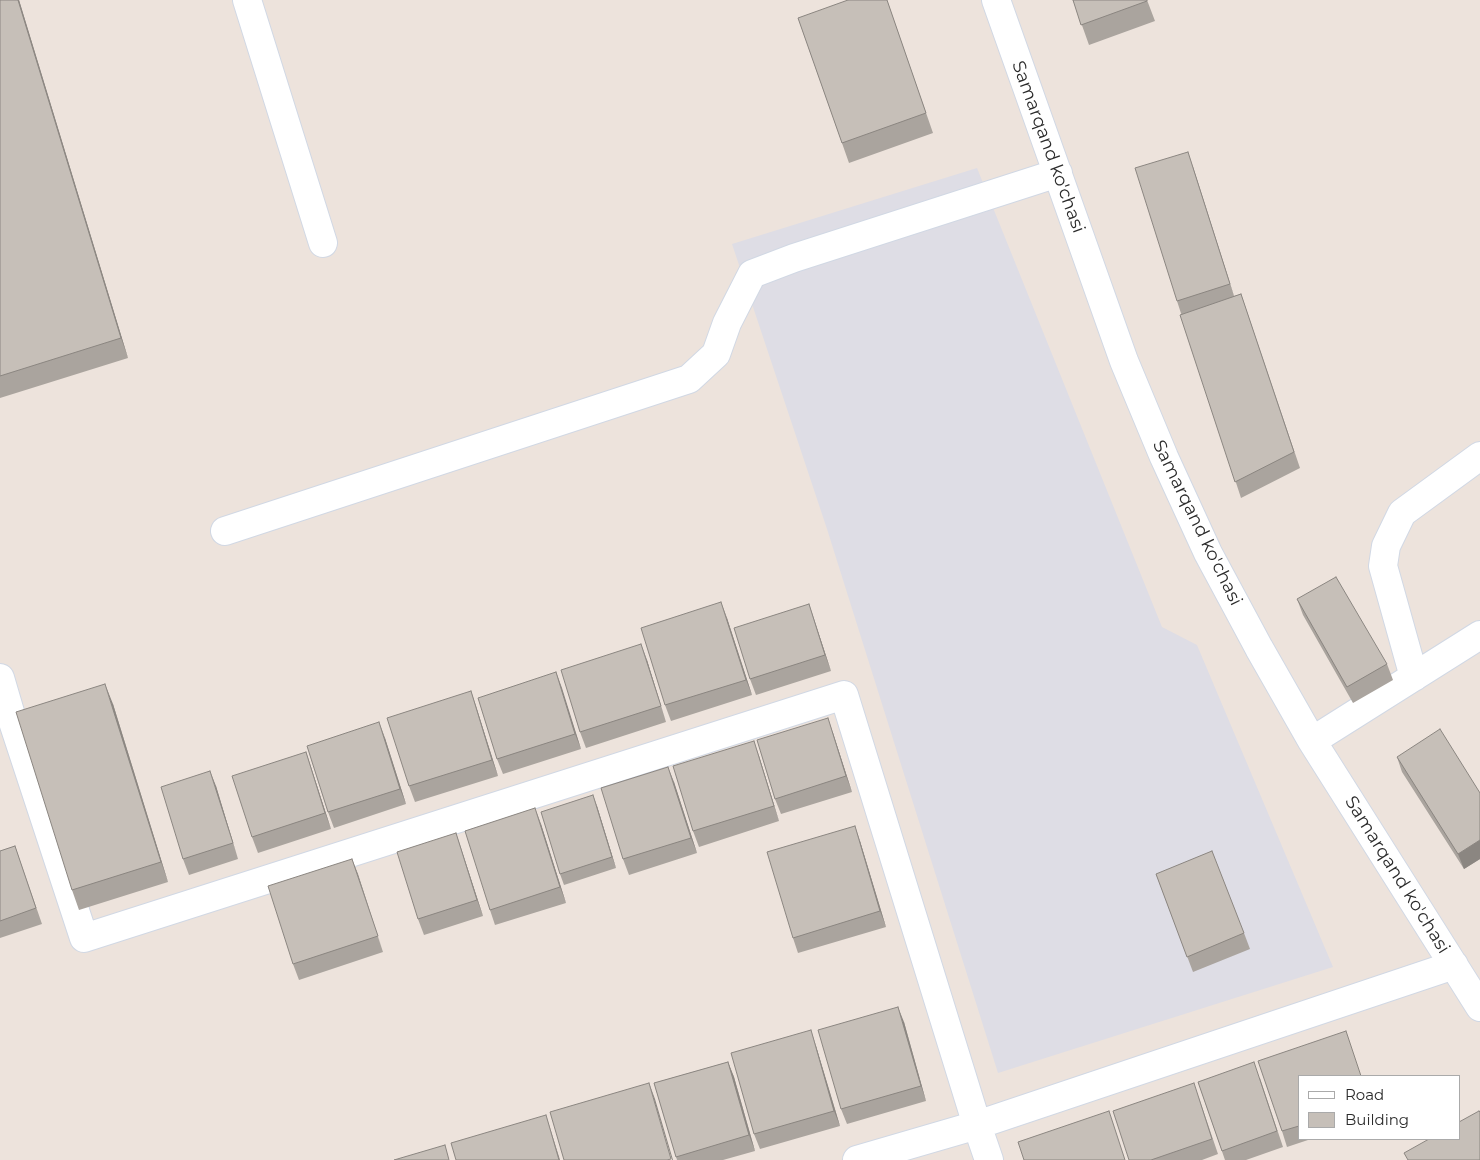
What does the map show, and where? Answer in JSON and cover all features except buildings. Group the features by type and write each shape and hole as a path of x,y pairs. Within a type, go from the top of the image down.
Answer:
{"street":[{"path":"247,0 323,243"},
{"name":"Samarqand ko'chasi","path":"996,0 1124,361 1185,504 1233,601 1312,741 1480,1007"},
{"path":"225,531 688,379 716,354 727,322 752,274 794,258 1058,173"},
{"path":"1414,677 1383,566 1386,546 1402,513 1480,456"},
{"path":"1312,741 1480,635"},
{"path":"0,678 6,721 84,938 844,695 977,1125 990,1160"},
{"path":"857,1160 977,1125 1454,965"}],"shaded area":[{"path":"977,168 1162,627 1197,645 1333,967 998,1073 827,529 732,244"}]}
